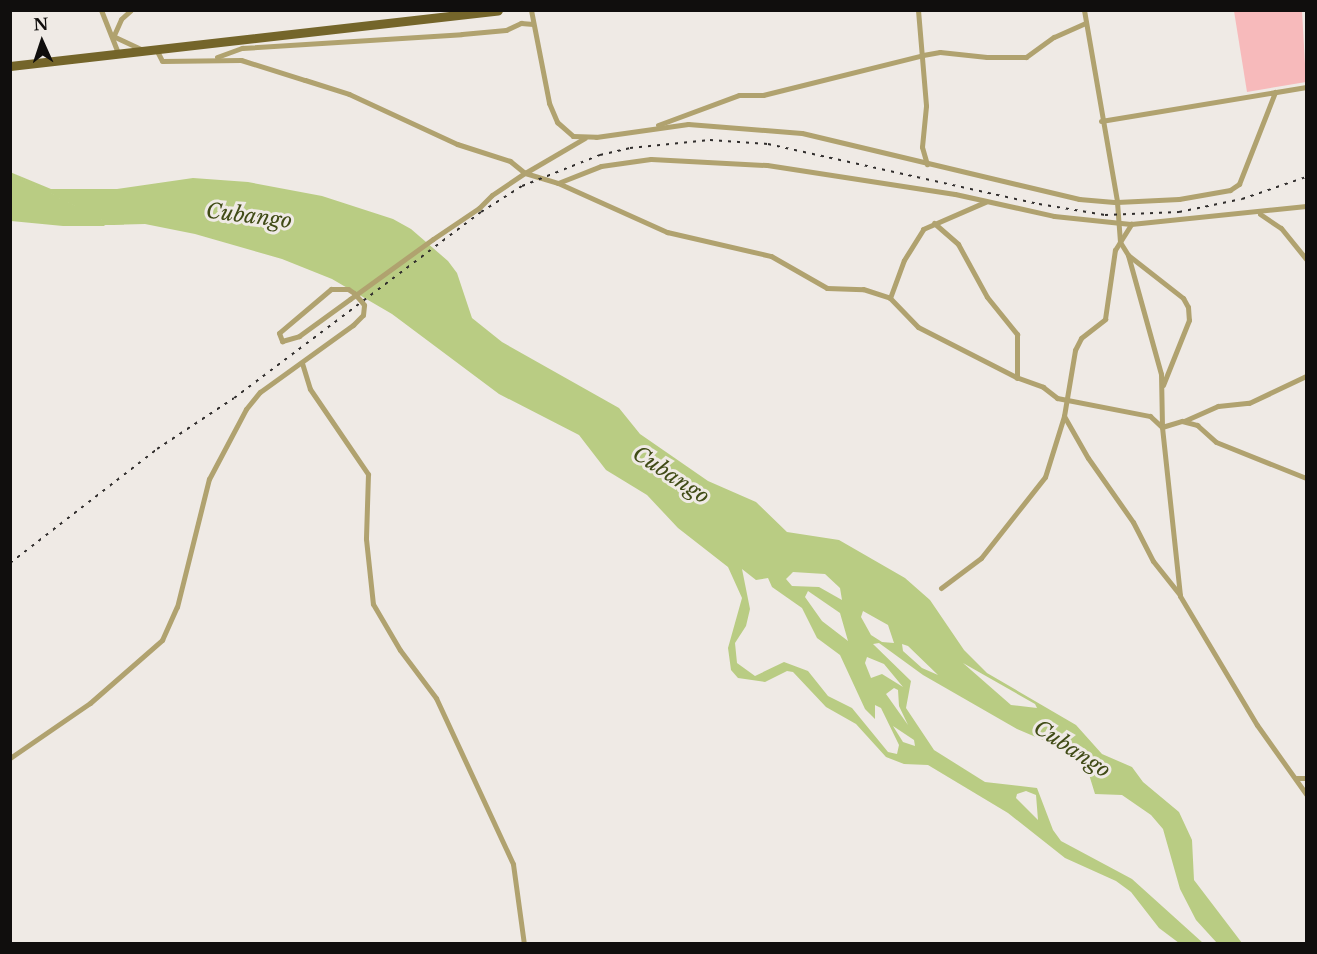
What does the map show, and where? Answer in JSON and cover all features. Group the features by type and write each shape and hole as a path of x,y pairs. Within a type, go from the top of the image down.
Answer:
{"main road":[{"path":"10,66 498,10"}],"street":[{"path":"101,10 115,36 118,53"},
{"path":"115,36 117,24 131,10"},
{"path":"531,10 557,122 573,136 586,138 687,124 802,133 1063,196 1117,202 1179,200 1239,184 1275,92"},
{"path":"918,10 926,106 922,147 927,164"},
{"path":"1084,10 1101,121 1117,202 1120,242 1128,255 1161,387 1162,427 1180,595"},
{"path":"216,58 242,48 462,34 506,30 521,23 533,24"},
{"path":"656,127 739,95 763,95 923,55 940,52 1026,57 1054,37 1086,23"},
{"path":"115,36 152,49 162,61 216,58 241,60 349,94 457,144 510,161 525,173 558,183 668,232 771,256 828,288 863,289 891,298 898,311 918,327 1066,402 1150,416 1162,427"},
{"path":"1101,121 1306,87"},
{"path":"10,758 90,703 162,640 177,607 209,479 256,396 360,319 362,302 348,289 331,289 279,333 281,340 293,339 350,299 433,240 525,173 586,138"},
{"path":"558,183 613,164 693,159 767,165 987,201 1053,216 1117,223 1131,224 1258,213 1306,206"},
{"path":"891,298 904,260 923,229 987,201"},
{"path":"1258,213 1281,228 1306,259"},
{"path":"934,223 958,244 987,297 1017,334 1017,378"},
{"path":"941,588 954,575 973,567 1028,502 1047,473 1056,433 1064,416 1075,350 1081,338 1100,325 1107,314 1115,250 1131,224"},
{"path":"1128,255 1183,298 1188,307 1189,320 1161,387"},
{"path":"302,363 310,389 368,474 366,539 373,604 400,650 436,698 513,864 524,944"},
{"path":"1162,427 1182,421 1207,409 1249,403 1306,375"},
{"path":"1064,416 1088,458 1133,522 1153,561 1180,595 1257,725 1306,794"},
{"path":"1182,421 1197,425 1216,442 1306,478"},
{"path":"1296,778 1306,778"}],"shaded area":[{"path":"1234,11 1302,11 1306,82 1247,92"}],"water":[{"name":"Cubango","path":"10,172 51,189 117,189 193,178 248,182 322,196 393,219 411,229 448,261 457,273 472,318 502,342 619,408 640,434 708,481 756,502 787,532 839,540 905,578 930,600 964,650 987,673 1076,725 1102,754 1132,767 1143,782 1179,812 1192,840 1194,880 1242,943 1217,943 1196,920 1180,889 1163,829 1151,815 1122,795 1095,794 1087,768 1064,749 1017,729 923,675 879,643 873,644 911,681 906,708 934,750 985,782 1037,788 1053,830 1061,841 1132,879 1203,943 1179,943 1159,928 1131,892 1116,881 1065,858 1008,813 928,765 904,764 886,757 856,724 826,707 793,672 787,671 765,682 738,678 731,670 728,648 742,598 728,567 678,528 647,495 606,470 579,435 499,394 392,314 332,279 282,259 195,234 145,224 63,226 11,221","holes":["742,569 756,580 768,578 772,587 802,608 817,638 840,655 865,709 875,719 875,705 881,708 899,745 897,754 888,752 852,708 828,696 808,671 784,662 755,676 737,663 735,643 746,626 750,609","793,572 825,574 840,588 842,600 819,587 792,586 786,579","808,591 840,613 848,641 822,621 805,597","863,611 888,625 894,643 882,642 871,635 861,617","902,644 908,646 938,675 922,668 903,651","867,657 884,664 903,687 882,674 871,678 865,663","963,663 1035,704 1037,708 1011,705","894,688 898,690 899,706 908,725 886,694","893,726 914,740 915,746 903,742","1026,791 1036,795 1038,820 1016,798 1017,794"]}],"railway":[{"path":"10,563 157,449 234,398 481,212 522,186 600,155 630,148 710,140 768,144 1039,204 1105,215 1179,212 1242,199 1306,177"}]}
